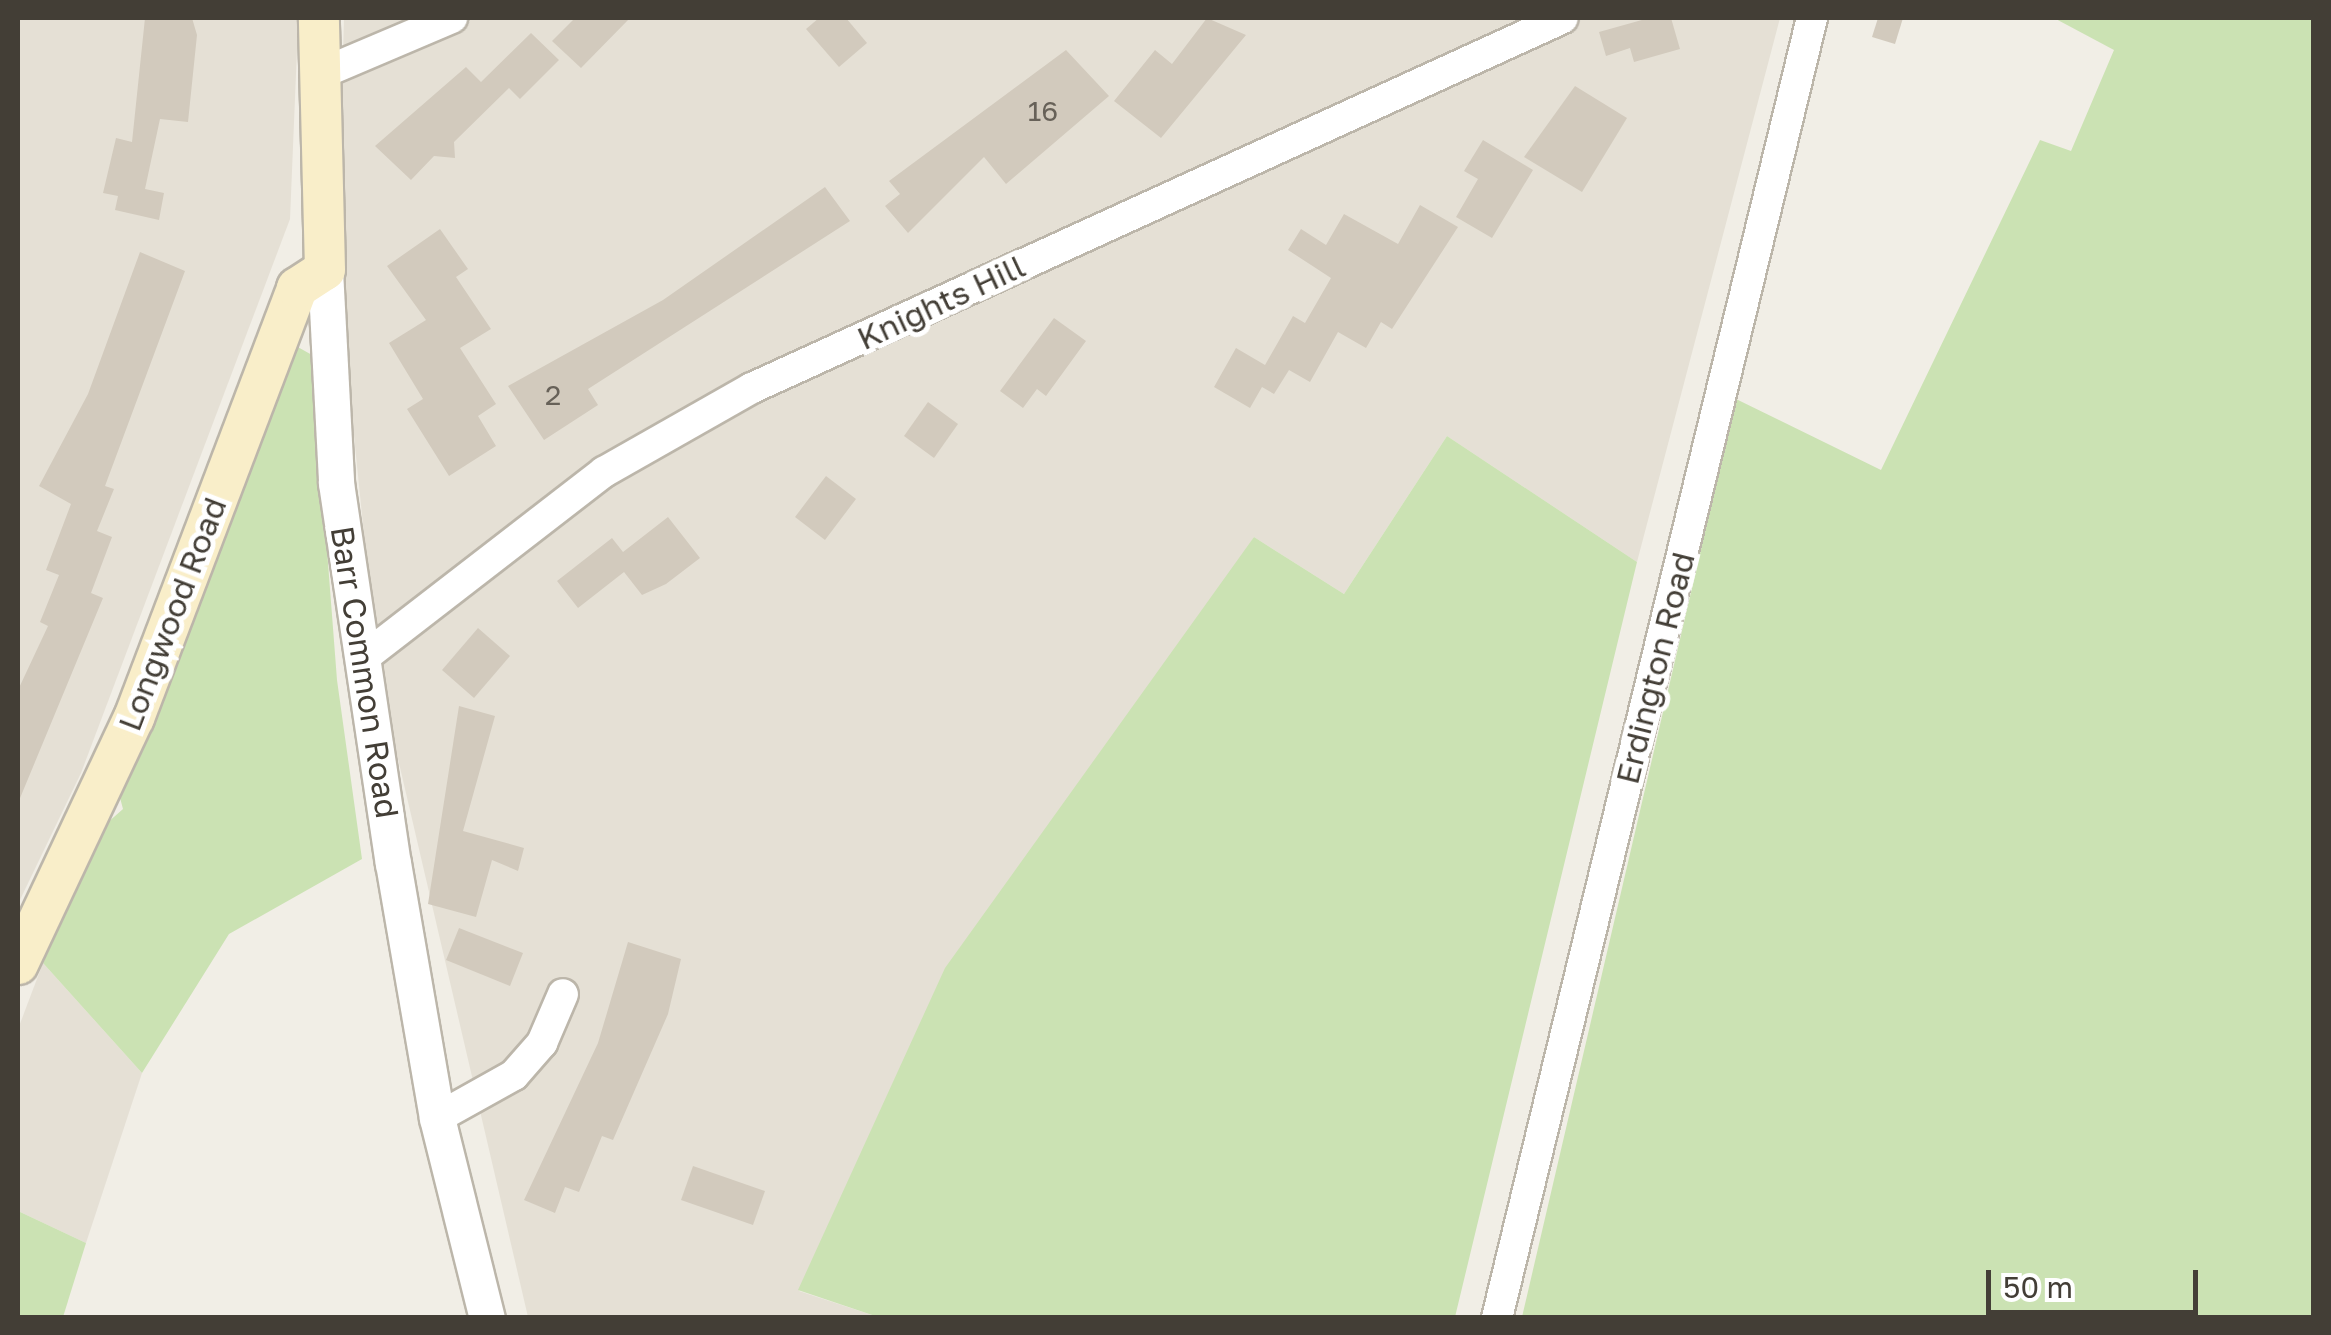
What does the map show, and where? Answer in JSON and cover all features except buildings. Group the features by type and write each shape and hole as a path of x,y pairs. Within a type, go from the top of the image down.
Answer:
{"main road":[{"name":"Barr Common Road","path":"319,18 326,71 324,270"},
{"name":"Longwood Road","path":"18,964 99,802 297,288 324,270"}],"street":[{"path":"326,71 452,18"},
{"name":"Knights Hill","path":"362,659 604,472 752,388 1564,18"},
{"name":"Erdington Road","path":"1497,1318 1812,18"},
{"name":"Barr Common Road","path":"324,270 336,483 362,659 436,1118 487,1318"},
{"path":"436,1118 514,1076 542,1042 563,994"}],"shaded area":[{"path":"18,18 297,18 298,25 290,219 81,773 18,904"},
{"path":"344,18 1780,18 1637,562 1447,436 1344,594 1254,537 799,1291 881,1318 528,1317 378,673 337,268"},
{"path":"43,963 142,1073 86,1243 18,1211 18,1029"}],"green space":[{"path":"2054,18 2313,18 2313,1317 1522,1317 1736,399 1881,470 2040,140 2071,151 2114,50"},
{"path":"296,346 312,355 337,680 362,859 229,934 142,1073 43,963 106,824 123,809 119,794"},
{"path":"1447,436 1637,562 1455,1317 881,1318 798,1290 945,968 1254,537 1344,594"},
{"path":"18,1211 86,1243 63,1317 18,1317"}]}
